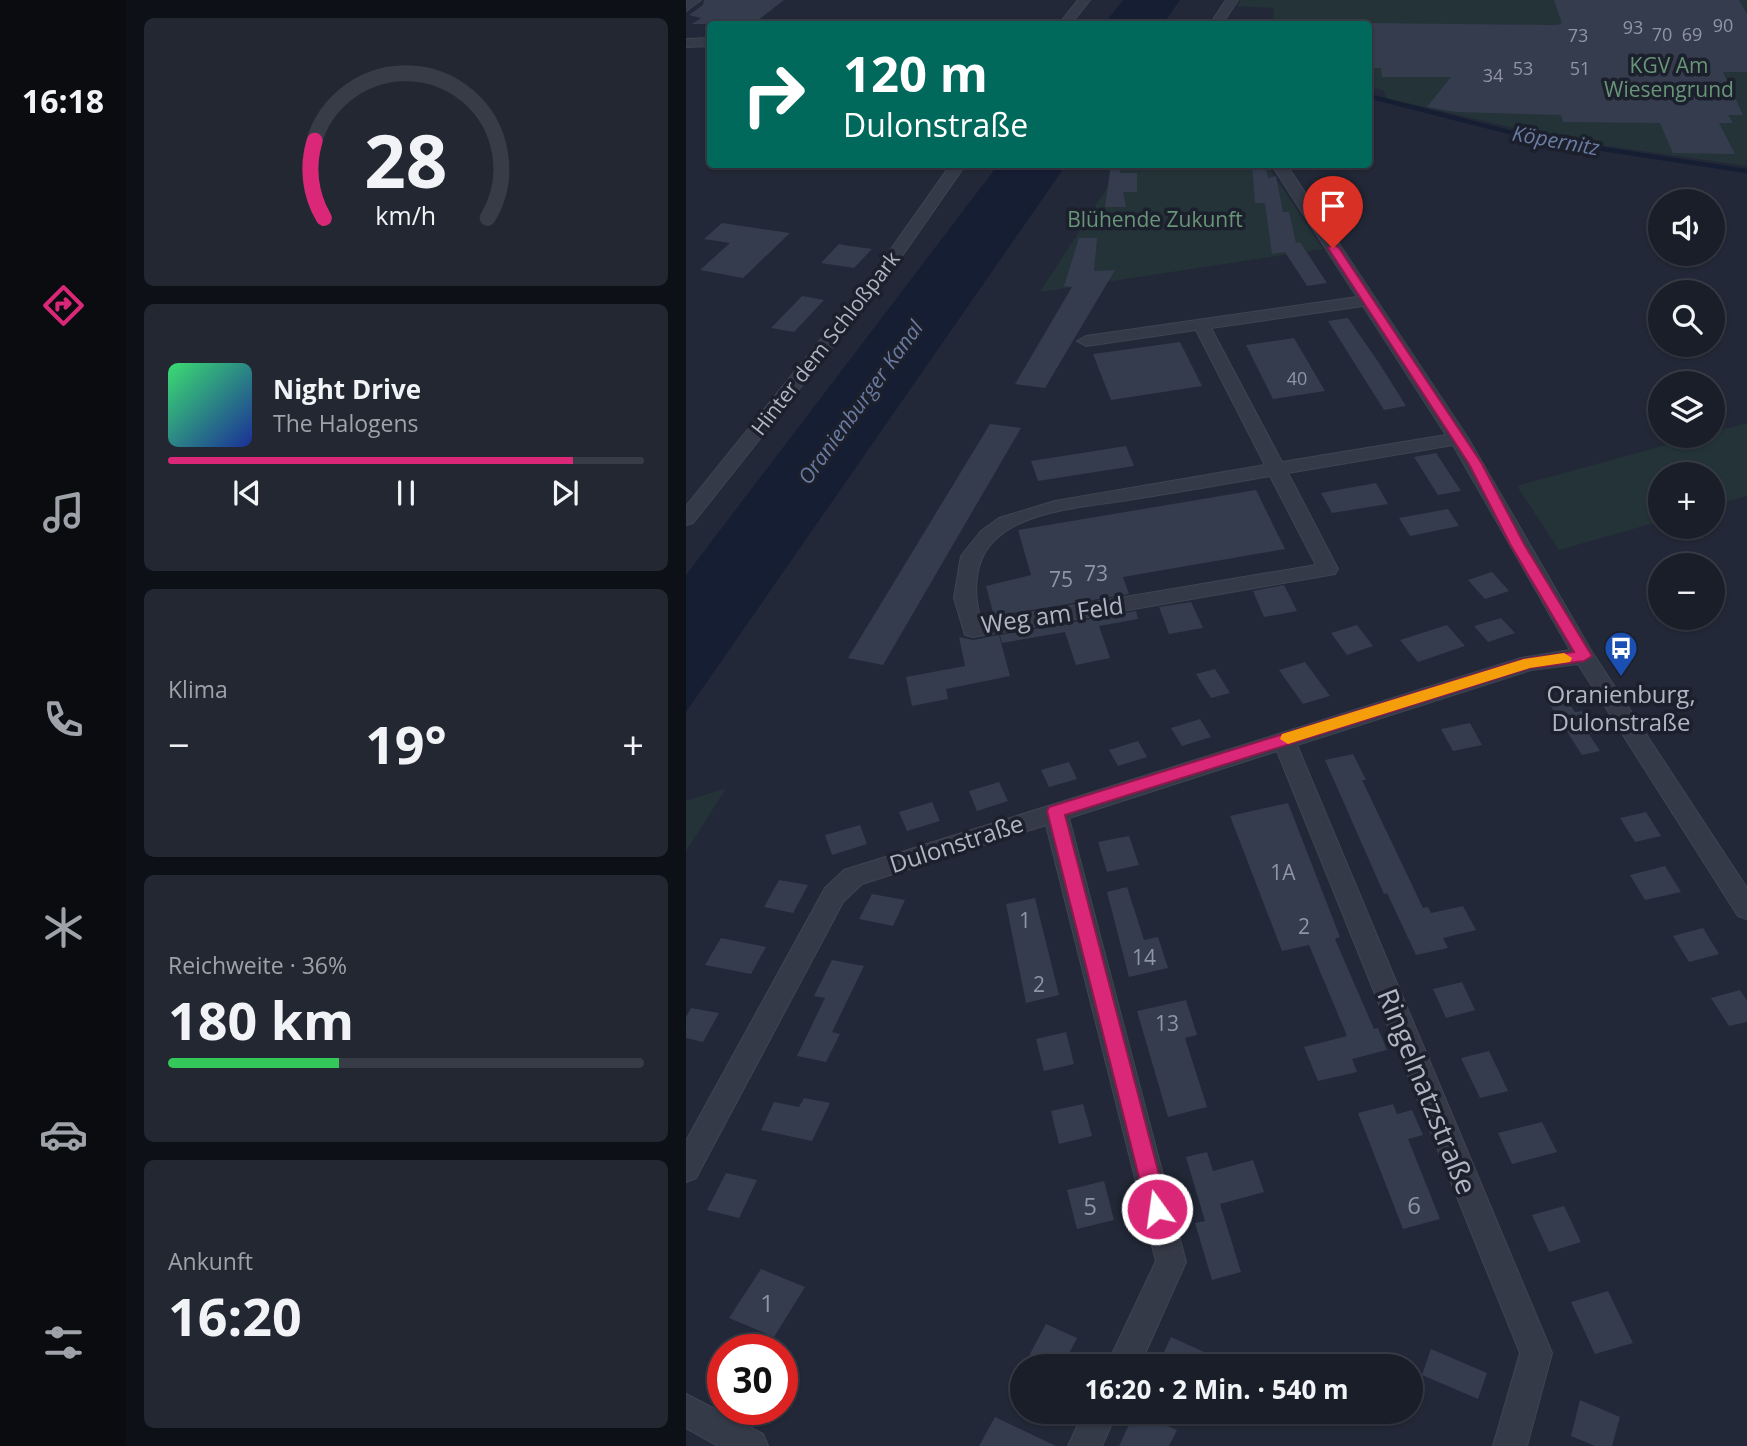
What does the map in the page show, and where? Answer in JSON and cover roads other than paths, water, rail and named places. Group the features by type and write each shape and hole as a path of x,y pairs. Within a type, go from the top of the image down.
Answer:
{"street":[{"path":"686,7 695,0"},
{"path":"1067,21 1084,0"},
{"path":"1218,21 1232,0"},
{"path":"686,43 707,42"},
{"name":"Hinter dem Schloßpark","path":"686,519 878,278 956,168"},
{"path":"1281,168 1459,438 1499,505 1517,544 1584,656 1747,909"},
{"path":"1086,341 1367,300"},
{"path":"1201,324 1275,470"},
{"name":"Weg am Feld","path":"1275,470 1328,569 973,630 964,598 971,556 988,535 1006,522 1055,507 1459,438"},
{"name":"Dulonstraße","path":"686,1169 834,895 853,877 1529,663 1584,656"},
{"name":"Ringelnatzstraße","path":"1284,740 1536,1353 1510,1446"},
{"path":"1055,811 1171,1262 1128,1354"},
{"path":"686,1410 710,1437 751,1446"},
{"path":"1085,1446 1095,1424"}],"water":[{"path":"1123,0 1180,0 1165,21 1106,21"},
{"name":"Oranienburger Kanal","path":"996,168 1064,168 686,712 686,575"}],"waterway":[{"name":"Köpernitz","path":"1372,97 1537,139 1747,171"}],"place":[{"name":"Oranienburg, Dulonstraße","path":"1621,678"}],"park label":[{"name":"KGV Am Wiesengrund","path":"1669,77"},
{"name":"Blühende Zukunft","path":"1155,219"}]}
